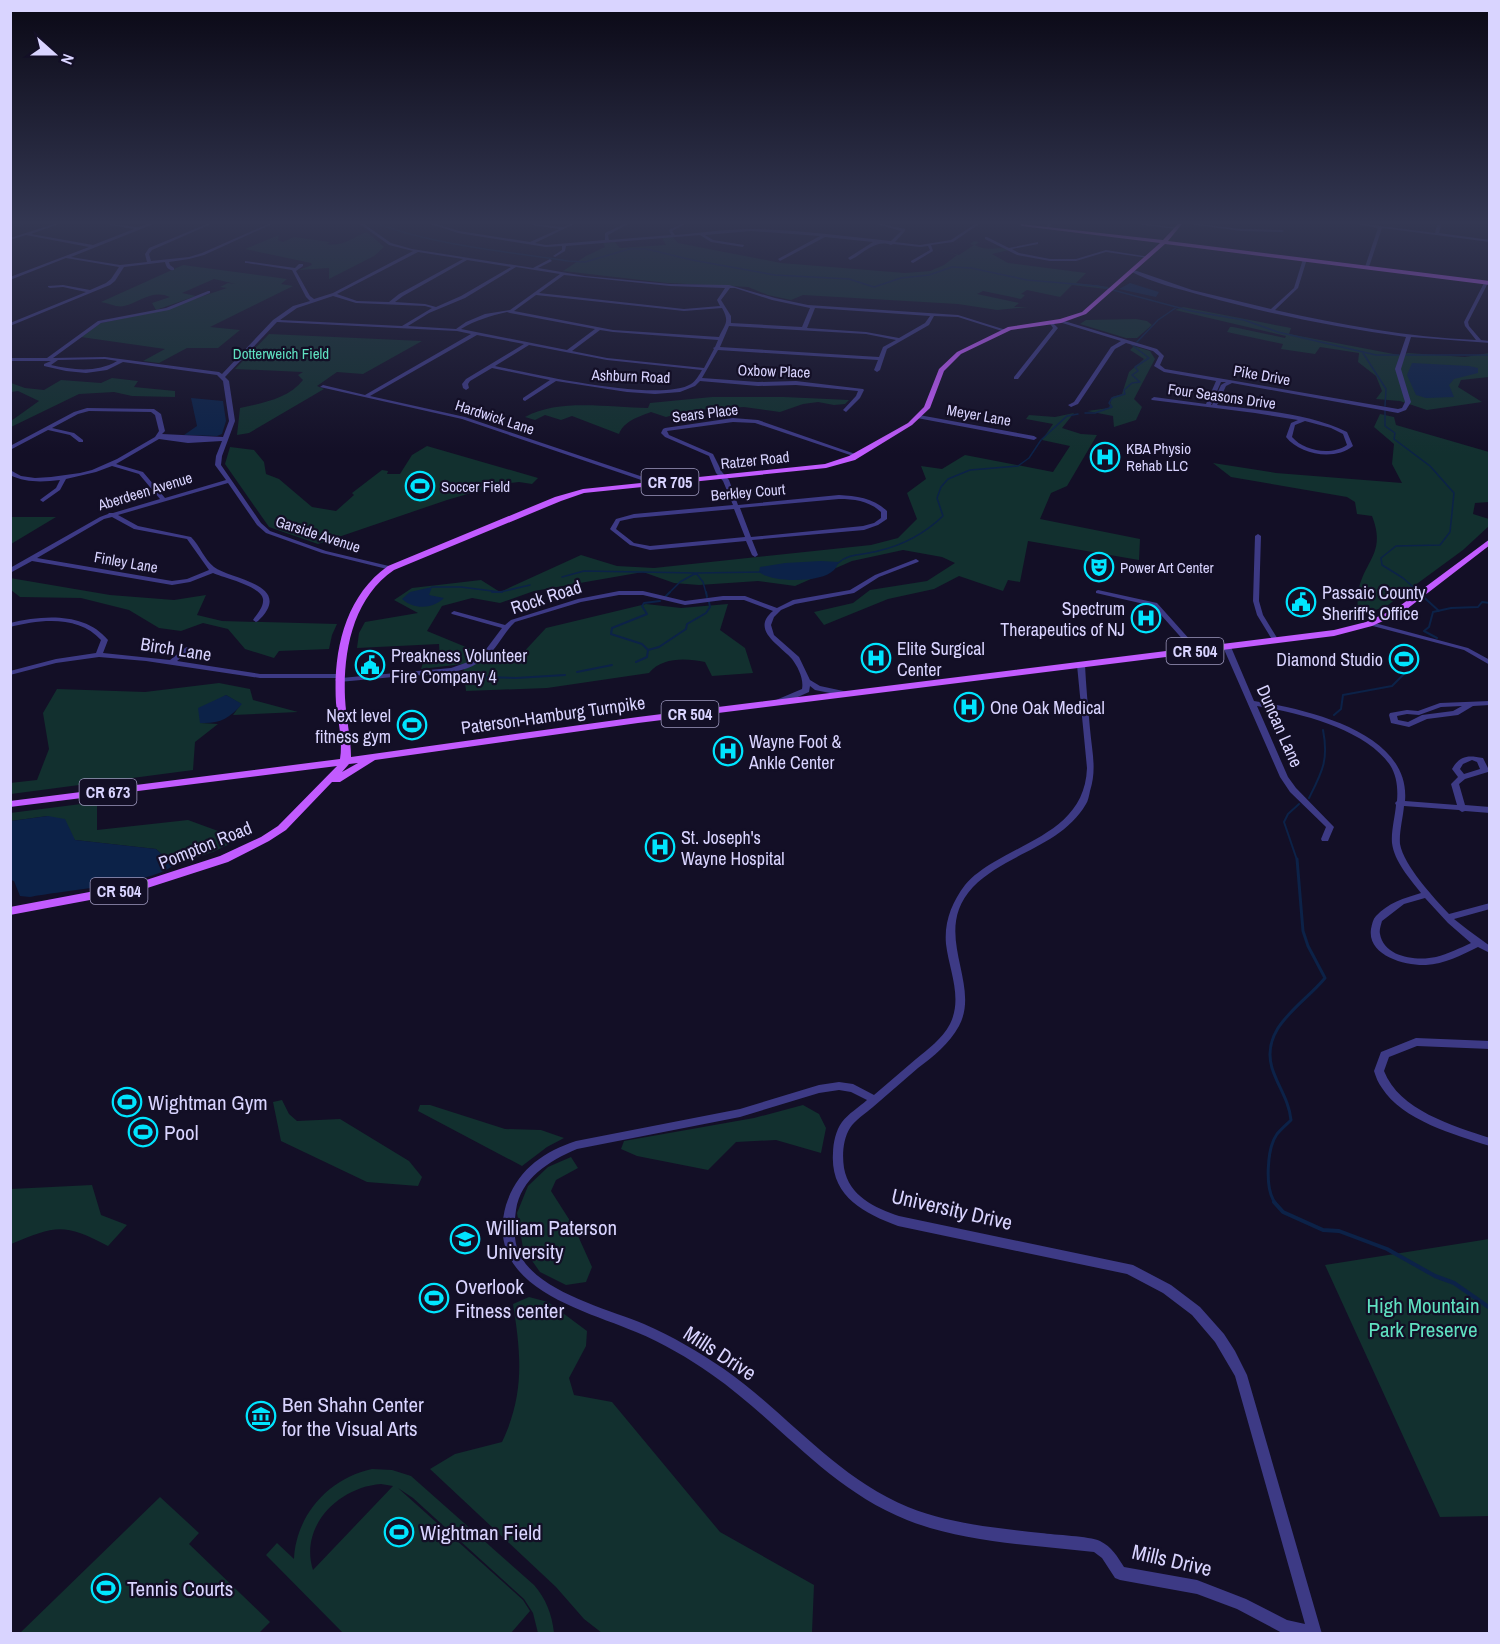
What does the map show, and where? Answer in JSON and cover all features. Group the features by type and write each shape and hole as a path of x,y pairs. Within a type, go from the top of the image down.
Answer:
{"main road":[{"name":"Ratzer Road","path":"345,761 339,678 345,634 350,620 374,582 391,568 570,495 596,488 826,466 858,456 919,417 927,408 939,374 948,362 963,350 1004,330 1061,321 1084,314 1099,301"},
{"name":"Paterson-Hamburg Turnpike","path":"10,804 776,703 1334,633 1383,619 1421,595 1490,542"},
{"path":"325,786 377,756"},
{"name":"Pompton Road","path":"10,911 138,887 224,859 275,833 342,769 345,761"}],"street":[{"path":"10,325 67,301"},
{"path":"49,358 100,322 167,309 187,301"},
{"path":"10,360 99,357 206,371 223,376 275,321 310,301"},
{"path":"350,301 425,305 437,308"},
{"path":"403,327 454,301"},
{"path":"510,312 526,301"},
{"path":"602,301 684,309 722,307"},
{"path":"698,379 728,324 729,316 720,301"},
{"path":"784,301 813,306 965,318 1004,330"},
{"path":"1225,301 1348,327 1409,336 1490,342"},
{"path":"1272,311 1283,301"},
{"path":"1478,301 1466,322 1479,341"},
{"path":"804,329 813,306"},
{"path":"457,330 491,314 510,312 598,329 720,339"},
{"path":"878,370 885,348 927,324 933,314"},
{"path":"10,320 19,321"},
{"path":"275,321 457,330 622,362 704,369"},
{"name":"Pike Drive","path":"1061,321 1160,354 1162,358 1157,366 1161,369 1402,411 1408,402 1398,369 1409,336"},
{"path":"1016,378 1056,328 1051,322"},
{"path":"728,324 873,334 898,339"},
{"path":"568,351 598,329"},
{"path":"366,396 477,333"},
{"path":"1071,405 1076,403 1113,348 1125,341"},
{"path":"466,388 465,384 468,380 528,344"},
{"path":"716,348 881,359"},
{"path":"59,358 46,365 96,372 108,369 123,360"},
{"name":"Ashburn Road","path":"490,366 586,386 667,391 688,387 698,379"},
{"name":"Garside Avenue","path":"223,376 226,381 232,421 224,439 218,465 259,524 268,532 324,552 391,568"},
{"name":"Oxbow Place","path":"698,379 758,384 792,382 861,391 846,410"},
{"path":"525,399 554,380"},
{"path":"1211,407 1218,391 1219,380"},
{"path":"1218,391 1224,385 1233,382"},
{"name":"Hardwick Lane","path":"323,387 463,418 656,483"},
{"name":"Four Seasons Drive","path":"1154,399 1303,420 1341,429 1350,446 1339,451 1305,448 1290,440 1293,424"},
{"path":"10,448 80,411 93,408 145,409 158,414 162,430 160,436"},
{"name":"Meyer Lane","path":"919,417 1034,438"},
{"name":"Four Seasons Drive","path":"1287,418 1293,424"},
{"name":"Sears Place","path":"723,477 708,453 667,436 664,432 671,428 733,420 756,421 858,456"},
{"name":"Four Seasons Drive","path":"1293,424 1303,420"},
{"path":"47,428 72,434 81,441"},
{"path":"10,472 33,480 64,478 92,473 160,436 224,439"},
{"path":"112,464 141,473 163,499"},
{"path":"723,477 754,555"},
{"path":"43,500 58,489 64,478"},
{"name":"Aberdeen Avenue","path":"10,572 95,520 229,481"},
{"name":"Berkley Court","path":"851,497 874,504 885,514 881,521 864,528 748,539 645,548 632,544 613,529 615,523 628,517 851,497"},
{"path":"111,514 136,528 189,538 214,570 262,591 266,598 266,605 256,620"},
{"path":"1258,536 1256,601 1260,615 1276,641"},
{"name":"Finley Lane","path":"31,559 172,583 188,581 214,570"},
{"path":"776,703 806,690 807,681 796,659 771,636 768,625 771,616 777,610 793,603 852,592 877,576 916,561"},
{"name":"Rock Road","path":"339,678 452,670 466,666 486,653 505,627 532,613 619,592 643,593 686,603 723,598 745,598 777,610"},
{"path":"1098,592 1155,604 1196,651"},
{"path":"454,613 505,627"},
{"path":"10,625 55,619 83,625 102,634 105,640 99,655"},
{"path":"1383,619 1393,629"},
{"path":"1371,624 1466,650 1490,663"},
{"name":"Duncan Lane","path":"1227,647 1275,759 1293,790 1330,827 1325,839"},
{"path":"171,663 187,649"},
{"name":"Birch Lane","path":"10,673 56,661 99,655 260,676 339,678"},
{"name":"University Drive","path":"1081,665 1091,768 1084,799 1072,818 1059,830 996,863 967,888 956,906 950,927 950,950 961,993 960,1014 956,1025 944,1041 846,1124 837,1140 836,1157 841,1179 857,1200 871,1211 898,1221 1129,1269 1161,1284 1186,1300 1208,1322 1226,1345 1241,1375 1315,1633"},
{"path":"807,681 822,689 848,694"},
{"path":"1428,714 1440,705 1490,703"},
{"path":"1252,704 1276,706 1308,714 1341,726 1372,743 1388,760 1402,785 1397,850 1425,895 1477,944 1490,950"},
{"path":"1462,777 1455,784 1462,809"},
{"path":"10,799 24,803"},
{"path":"1399,803 1490,810"},
{"path":"1425,895 1401,902 1378,919 1375,933 1381,946 1393,957 1411,962 1433,961 1477,944"},
{"path":"1449,917 1489,906"},
{"path":"1490,1044 1416,1042 1385,1055 1378,1071 1387,1089 1416,1112 1463,1134 1490,1142"},
{"name":"Mills Drive","path":"873,1099 853,1088 839,1086 819,1089 740,1113 576,1145 555,1153 523,1178 514,1194 508,1233 514,1254 533,1281 550,1292 643,1330 720,1373 847,1480 907,1514 977,1533 1096,1546 1107,1553 1120,1573 1197,1587 1241,1604 1276,1623 1315,1633"}],"green space":[{"path":"104,301 138,301 122,306 101,302"},
{"path":"159,301 183,301 156,310 152,303"},
{"path":"189,301 263,301 210,327 240,330 218,348 187,348 159,363 143,361 165,349 81,337 101,323 155,312"},
{"path":"902,301 1008,301 1019,303 1014,307 1028,307 997,310 958,304"},
{"path":"1183,307 1291,328 1289,334 1399,355 1408,353 1465,357 1489,353 1489,377 1461,380 1458,387 1482,402 1427,410 1400,401 1376,399 1382,391 1376,376 1358,362 1359,353 1320,347 1315,354 1281,349 1283,344 1227,332 1230,327 1233,327 1285,338 1286,336 1175,310"},
{"path":"1136,319 1147,321 1152,325 1137,338 1126,338 1080,324 1086,320"},
{"name":"Dotterweich Field","path":"269,334 422,341 363,374 337,372 317,386 324,389 249,433 237,435 240,408 282,396 303,380 298,375 303,372 235,369"},
{"path":"1134,346 1150,351 1155,359 1134,399 1142,407 1136,420 1114,427 1113,416 1087,411 1109,408 1112,397 1122,394 1129,372 1144,359 1130,350"},
{"path":"112,378 138,381 134,387 175,391 175,397 132,396 114,392 79,394 11,427 11,421 39,401 18,391 11,392 11,383 25,388 44,390 61,380 101,383"},
{"path":"712,397 849,400 845,404 834,405 818,402 803,404 780,412 744,407 691,410 666,417 651,412 628,423 619,434 572,416 561,420 545,415 535,420 525,417 539,411 569,406 648,408 650,403"},
{"path":"1074,413 1062,428 1081,434 1097,435 1067,486 1051,493 1040,519 1140,539 1139,560 1028,541 1020,582 1008,580 1003,591 959,576 934,589 888,599 824,625 814,612 853,603 870,590 927,581 955,563 942,557 903,550 852,561 795,586 758,581 699,585 674,583 643,572 534,591 500,603 472,598 442,606 427,631 478,652 520,656 546,628 646,604 681,608 728,604 720,630 745,648 753,673 712,676 705,662 675,660 661,664 649,673 547,688 466,691 463,664 421,669 423,663 440,662 439,644 357,648 359,633 365,622 418,613 394,600 412,588 481,580 500,592 581,555 617,566 654,568 871,545 898,538 917,519 907,493 926,479 921,466 942,469 965,455 1053,472 1070,446 1042,440 1053,424 1026,419 1029,415 1055,417"},
{"path":"1380,414 1394,417 1396,425 1489,452 1489,502 1475,503 1473,514 1489,519 1489,526 1463,550 1388,605 1358,617 1361,582 1373,557 1377,540 1372,516 1357,514 1355,502 1347,497 1231,477 1213,463 1276,473 1402,483 1392,464 1394,444 1374,427"},
{"path":"427,446 538,478 532,484 519,482 502,484 447,500 318,544 269,527 225,464 230,447 254,450 264,462 266,474 279,479 312,507 336,511 354,495 352,493 382,470 388,471 387,474 400,474 412,455"},
{"path":"11,517 56,517 11,544"},
{"path":"10,578 110,595 174,600 206,595 197,615 222,621 337,624 329,649 279,651 274,658 245,649 228,629 203,623 181,631 159,628 129,610 81,598 20,597 11,590"},
{"path":"219,683 250,689 253,700 298,712 233,715 241,704 226,695 218,700 200,723 218,724 195,742 193,770 11,794 10,783 37,780 49,749 43,713 57,689 145,692"},
{"path":"97,802 97,830 188,820 240,839 213,852 173,865 156,849 75,840 48,816 11,821 10,813"},
{"path":"282,1100 289,1114 297,1121 340,1119 409,1161 422,1177 418,1186 367,1182 281,1141 273,1102"},
{"path":"420,1105 430,1105 505,1129 541,1130 564,1138 547,1147 522,1166 418,1111"},
{"path":"803,1105 819,1114 826,1128 821,1153 776,1140 736,1142 708,1170 637,1156 621,1149 624,1141 754,1118"},
{"path":"571,1157 578,1168 556,1180 551,1191 574,1227 592,1267 586,1282 566,1285 540,1272 523,1248 517,1213 528,1186 548,1167"},
{"path":"92,1185 101,1215 127,1225 108,1246 80,1233 59,1229 38,1233 11,1244 11,1189"},
{"name":"High Mountain Park Preserve","path":"1489,1239 1489,1516 1440,1517 1325,1265"},
{"path":"529,1297 548,1302 587,1331 586,1346 569,1378 574,1395 612,1402 720,1532 814,1585 812,1632 602,1633 584,1619 556,1587 430,1469 455,1454 502,1442 515,1407 518,1390 519,1357 513,1304"},
{"name":"Wightman Field","path":"372,1469 392,1470 411,1476 534,1585 548,1607 554,1633 538,1633 533,1613 524,1599 413,1498 398,1488 523,1600 530,1611 511,1633 343,1633 266,1555 277,1543 294,1559 296,1543 308,1514 329,1490 356,1474","holes":["381,1484 393,1486 313,1570 310,1554 312,1538 317,1524 326,1512 337,1501 365,1487"]},
{"path":"160,1497 199,1533 189,1544 270,1622 259,1633 20,1633"}],"water":[{"path":"1412,363 1469,366 1478,368 1478,373 1454,379 1449,385 1454,397 1426,398 1416,395 1407,375"},
{"path":"191,398 223,401 226,421 222,434 217,436 184,435 197,426"},
{"path":"821,561 839,562 828,574 808,579 785,580 765,576 759,572 760,567"},
{"path":"432,587 429,595 444,598 440,602 423,607 412,605 402,599 410,592"},
{"path":"226,695 242,704 223,720 200,723 198,708"},
{"path":"48,816 65,819 75,840 156,849 173,865 148,877 30,897 20,896 14,881 11,880 11,821"}],"waterway":[{"path":"1153,301 1177,307"},
{"path":"1137,342 1158,320 1177,307"},
{"path":"1177,307 1244,320 1278,332 1376,355 1399,355"},
{"path":"1085,413 1095,413 1112,407 1109,403 1112,398 1125,394 1124,390 1132,383 1140,382 1132,375 1138,371 1135,367 1149,358 1132,345"},
{"path":"1363,353 1386,389 1385,406"},
{"path":"1406,355 1490,355"},
{"path":"1385,410 1385,426 1395,433 1394,439 1430,466 1454,493 1450,532 1440,545 1396,546 1381,558 1382,565 1403,578 1420,593"},
{"path":"1042,439 1067,416 1078,414"},
{"path":"838,563 852,556 896,546 921,533 943,516 937,498 941,487 948,479 970,470 1018,466 1029,458 1041,440"},
{"path":"562,577 584,571 696,573"},
{"path":"696,573 762,572"},
{"path":"665,597 680,582 696,573"},
{"path":"696,573 703,582 706,593"},
{"path":"500,592 530,585"},
{"path":"432,587 461,587 500,592"},
{"path":"492,592 500,592"},
{"path":"706,592 707,597"},
{"path":"1418,592 1439,611"},
{"path":"648,650 642,644 611,634 612,628 647,614 642,606 644,603 660,601"},
{"path":"648,650 659,647 686,629 687,624 706,613 710,607 709,602"},
{"path":"1439,611 1478,607 1482,602 1490,603"},
{"path":"1437,638 1424,631 1429,627 1433,612 1439,611"},
{"path":"636,662 647,657 648,650"},
{"path":"577,672 612,665"},
{"path":"437,684 479,677 516,678 565,675"},
{"path":"1334,715 1341,709 1343,695 1392,686 1403,675"},
{"path":"1309,798 1318,781 1325,758 1323,730"},
{"path":"1297,860 1284,822 1288,814 1299,804"},
{"path":"1276,1204 1272,1198 1268,1179 1269,1159 1277,1134 1291,1120 1288,1106 1272,1068 1270,1053 1272,1040 1286,1018 1325,978 1308,946 1303,931 1297,859"},
{"path":"1274,1202 1283,1212 1323,1230 1339,1231 1387,1249 1435,1276 1454,1283 1490,1308"}],"place":[{"name":"KBA Physio Rehab LLC","path":"1105,457"},
{"name":"Soccer Field","path":"420,486"},
{"name":"Power Art Center","path":"1099,567"},
{"name":"Passaic County Sheriff's Office","path":"1301,602"},
{"name":"Spectrum Therapeutics of NJ","path":"1146,618"},
{"name":"Elite Surgical Center","path":"876,658"},
{"name":"Diamond Studio","path":"1404,659"},
{"name":"Preakness Volunteer Fire Company 4","path":"370,665"},
{"name":"One Oak Medical","path":"969,707"},
{"name":"Next level fitness gym","path":"412,725"},
{"name":"Wayne Foot & Ankle Center","path":"728,751"},
{"name":"St. Joseph's Wayne Hospital","path":"660,847"},
{"name":"Wightman Gym","path":"127,1102"},
{"name":"Pool","path":"143,1132"},
{"name":"William Paterson University","path":"465,1239"},
{"name":"Overlook Fitness center","path":"434,1298"},
{"name":"Ben Shahn Center for the Visual Arts","path":"261,1416"},
{"name":"Wightman Field","path":"399,1532"},
{"name":"Tennis Courts","path":"106,1588"}]}
